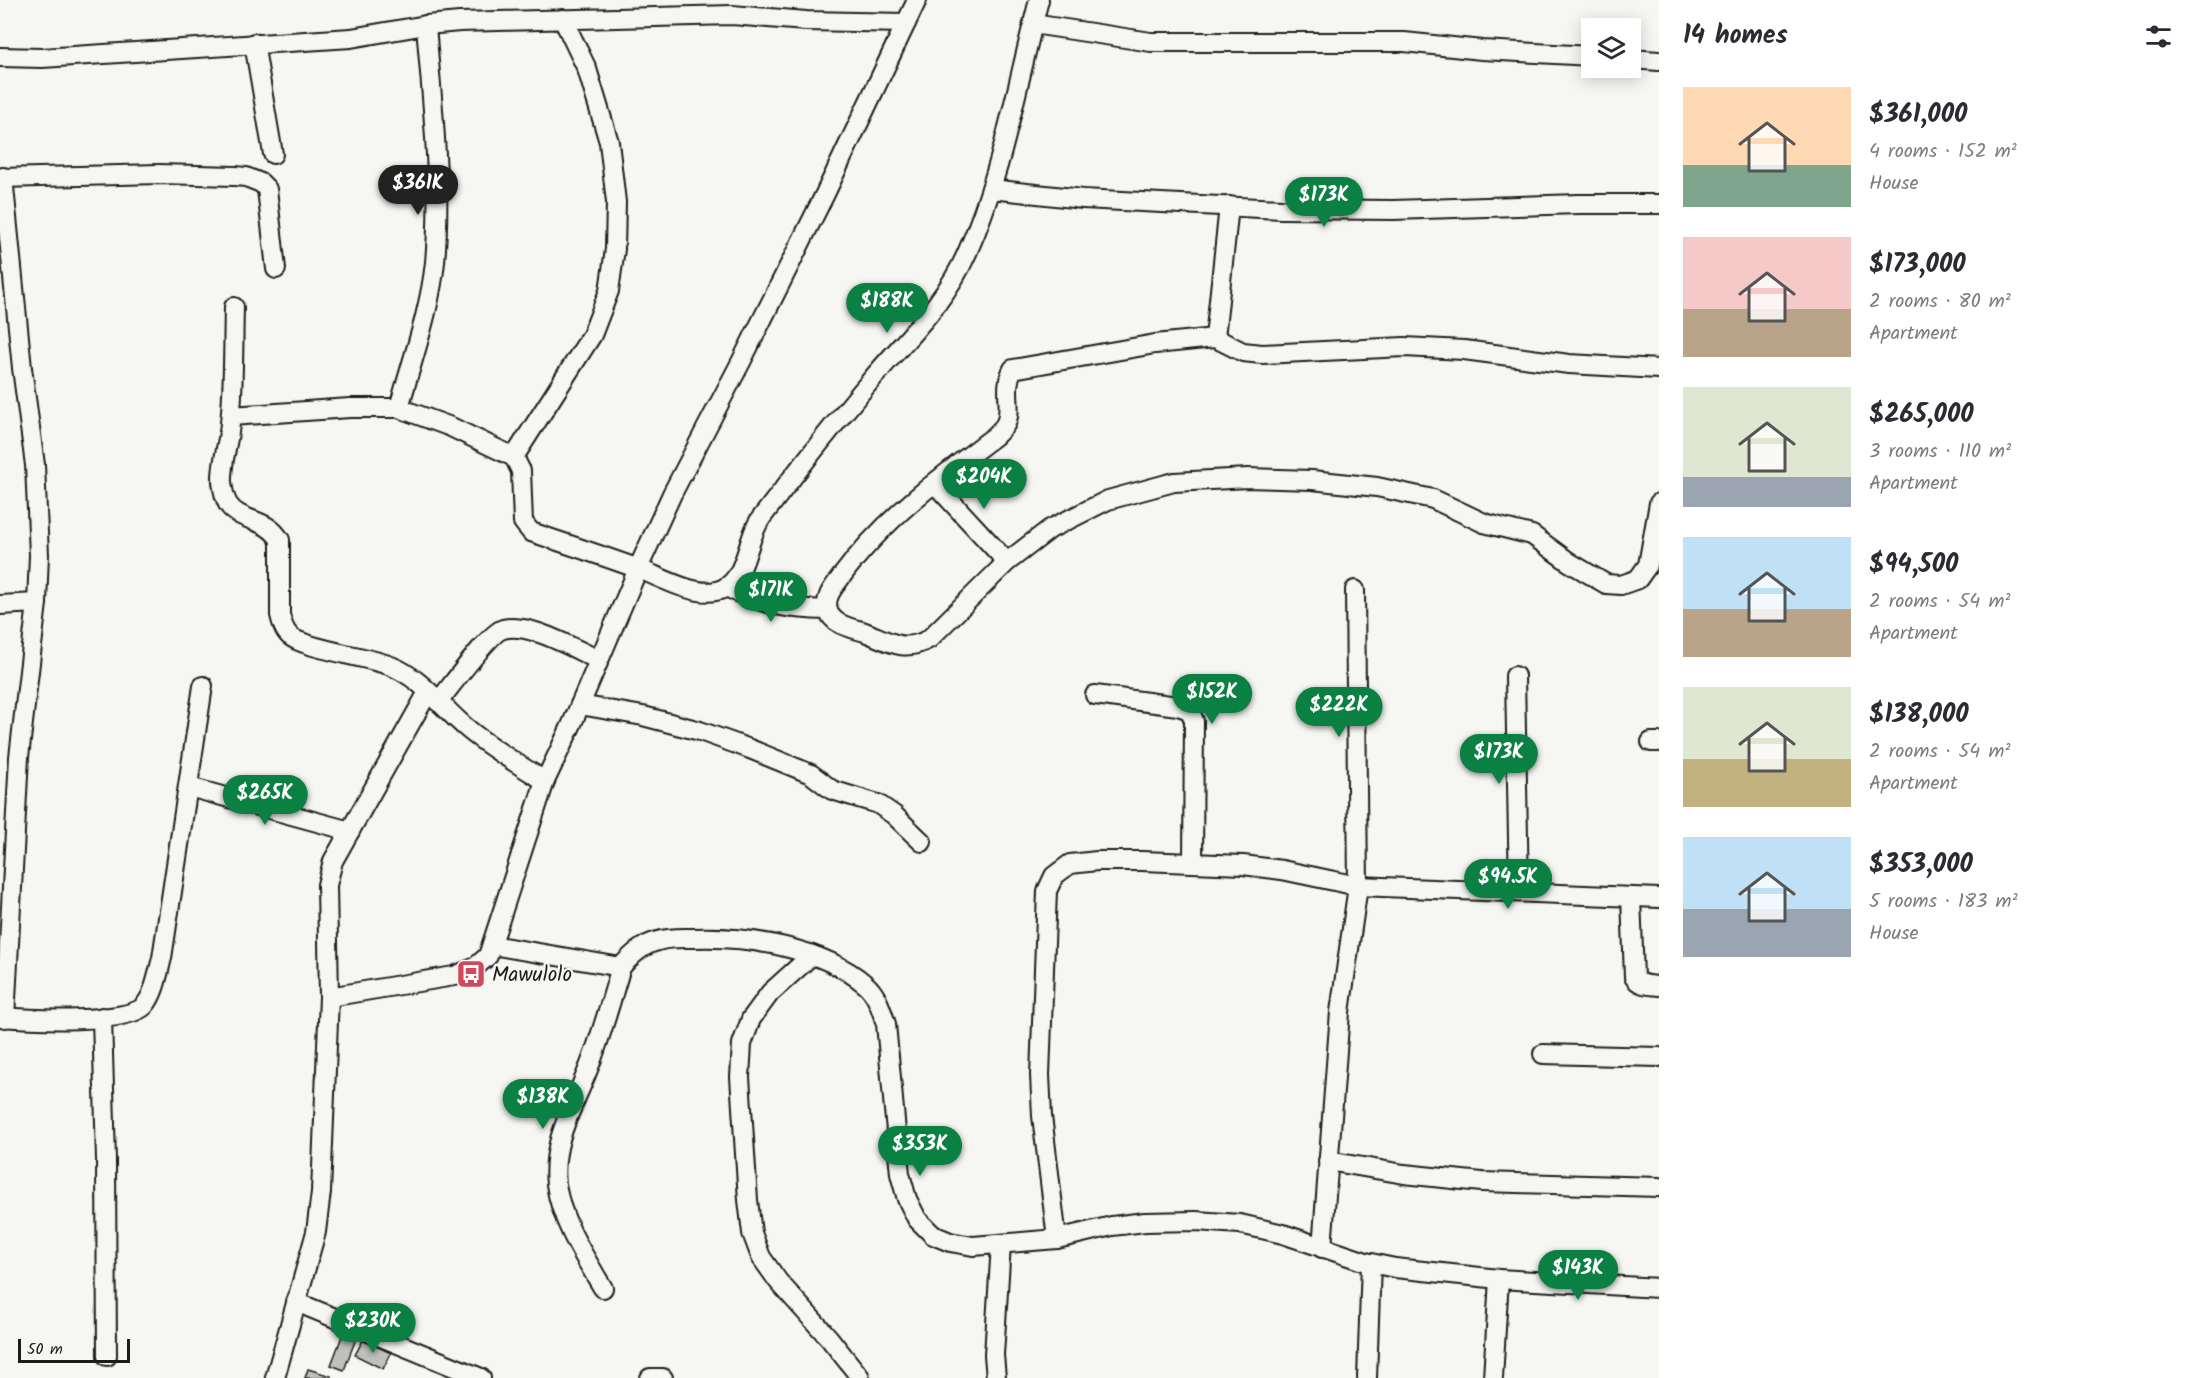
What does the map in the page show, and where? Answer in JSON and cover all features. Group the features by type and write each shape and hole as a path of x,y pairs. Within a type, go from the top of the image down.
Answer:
{"street":[{"path":"329,997 454,976 483,963 488,956 545,781 638,569 672,494 820,204 917,0"},
{"path":"231,416 350,408 399,408 450,427 514,457 521,471 523,522 531,532 675,584 705,592 718,591 726,587 740,573 755,526 871,380 944,295 967,254 991,189 1040,0"},
{"path":"0,57 42,58 351,38 426,25 732,15 806,21 906,23"},
{"path":"514,457 592,335 609,291 615,249 616,202 609,142 587,69 563,20"},
{"path":"1033,24 1151,42 1404,42 1482,50 1581,55"},
{"path":"399,408 429,301 435,261 436,168 426,25"},
{"path":"254,44 273,154"},
{"path":"1641,60 1659,61"},
{"path":"204,686 162,958 152,994 144,1008 130,1014 63,1020 2,1018 19,757 37,603 39,555 35,465 1,177 159,174 246,177 261,183 267,189 276,269"},
{"path":"991,189 1083,198 1352,210 1659,204"},
{"path":"1215,338 1229,206"},
{"path":"234,307 231,416 222,479 224,494 229,506 237,513 274,530 280,540 280,615 283,627 290,637 303,643 382,662 402,670 489,746 545,781"},
{"path":"1659,369 1569,364 1464,350 1414,348 1262,354 1243,352 1215,338 1155,344 1013,369 1007,379 1008,410 1005,424 995,436 895,515 860,552 829,595 828,610 835,621 902,646 915,647 929,639 1007,562 1050,529 1108,501 1174,482 1248,478 1312,480 1377,487 1433,499 1485,523 1532,535 1569,562 1606,584 1620,585 1638,579 1647,565 1659,503"},
{"path":"935,484 1007,562"},
{"path":"726,587 761,603 799,609 828,610"},
{"path":"1322,1248 1340,1012 1358,886 1355,590"},
{"path":"0,605 37,603"},
{"path":"275,1378 316,1232 321,1192 329,997 327,885 333,861 433,697 486,641 501,629 521,628 599,660"},
{"path":"1515,676 1519,892"},
{"path":"1095,695 1178,705 1190,710 1194,721 1193,862"},
{"path":"580,705 655,719 700,731 750,749 811,774 832,790 878,804 894,815 922,842"},
{"path":"189,787 350,831"},
{"path":"1057,1239 1042,1116 1040,1075 1047,891 1054,876 1070,864 1097,861 1193,862 1282,870 1358,886 1659,898"},
{"path":"1631,897 1634,977 1642,984 1659,986"},
{"path":"603,1288 572,1232 556,1186 555,1161 560,1135 589,1067 621,967 639,949 659,940 714,937 776,944 812,955 866,984 879,1001 886,1024 900,1174 907,1199 917,1219 933,1235 950,1242 973,1246 1001,1244 1057,1239 1112,1226 1145,1222 1196,1221 1240,1224 1283,1234 1371,1263 1395,1268 1499,1279 1659,1288"},
{"path":"492,945 621,967"},
{"path":"812,955 770,993 751,1019 742,1044 740,1077 748,1200 752,1233 761,1257 778,1281 860,1377"},
{"path":"102,1017 106,1160 107,1356"},
{"path":"1543,1054 1659,1057"},
{"path":"1328,1161 1404,1174 1482,1182 1659,1187"},
{"path":"996,1378 994,1355 1001,1244"},
{"path":"1367,1378 1371,1263"},
{"path":"1493,1378 1499,1279"},
{"path":"296,1302 480,1378"},
{"path":"650,1378 663,1378"}],"building":[{"path":"344,1331 357,1336 344,1370 331,1365"},
{"path":"363,1340 391,1353 383,1369 355,1355"},
{"path":"308,1369 331,1376 331,1378 305,1378"}],"place":[{"name":"Mawulolo","path":"471,974"}]}
